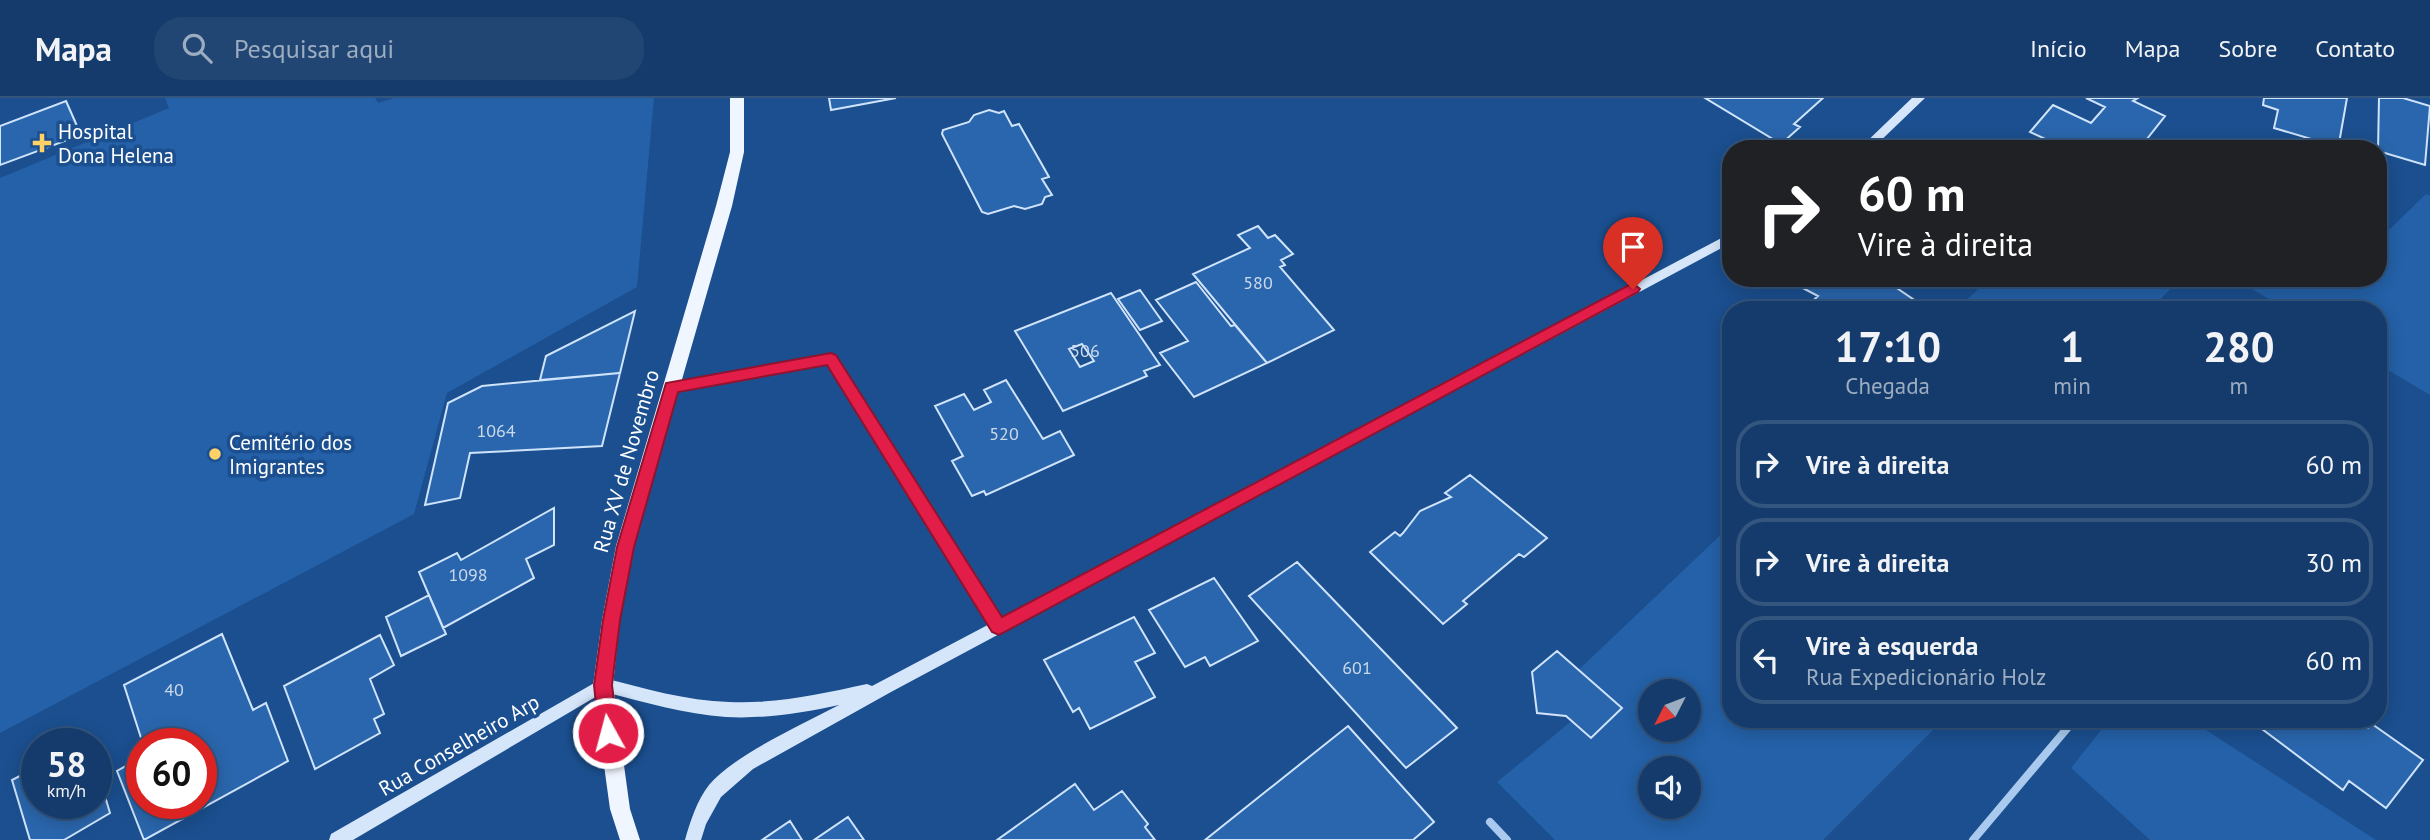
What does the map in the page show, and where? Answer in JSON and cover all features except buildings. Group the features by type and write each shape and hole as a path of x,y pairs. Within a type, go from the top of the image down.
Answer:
{"main road":[{"name":"Rua XV de Novembro","path":"630,840 620,809 603,685 625,547 724,206 737,152 737,98"},
{"path":"1875,140 1919,98"},
{"path":"693,840 698,822 715,791 747,764 885,687 1722,242"},
{"path":"603,685 685,703 744,710 797,707 885,687"},
{"name":"Rua Conselheiro Arp","path":"337,840 603,685"}],"street":[{"path":"1973,840 2067,728"},
{"path":"1490,822 1507,840"}],"lane":[{"path":"672,388 831,359 999,627"}],"shaded area":[{"name":"Cemitério dos Imigrantes","path":"165,98 375,98 378,103 394,98 654,98 637,287 447,393 414,514 0,733 0,178 169,108"},
{"path":"2426,194 2430,196 2430,395 2387,369 2387,301 2272,301 2249,287 2387,287 2387,229 2390,229"},
{"path":"1980,287 2173,287 2158,301 1966,301"},
{"path":"1722,534 1722,728 1935,728 1823,840 1555,840 1497,782 1574,719 1551,696"},
{"path":"2103,728 2203,728 2376,840 2150,840 2071,768"}],"place":[{"name":"Hospital Dona Helena","path":"42,143"},
{"name":"Cemitério dos Imigrantes","path":"215,454"}],"route":[{"path":"608,733 603,685 611,620 625,547 672,388 831,359 999,627 1633,289"}]}
